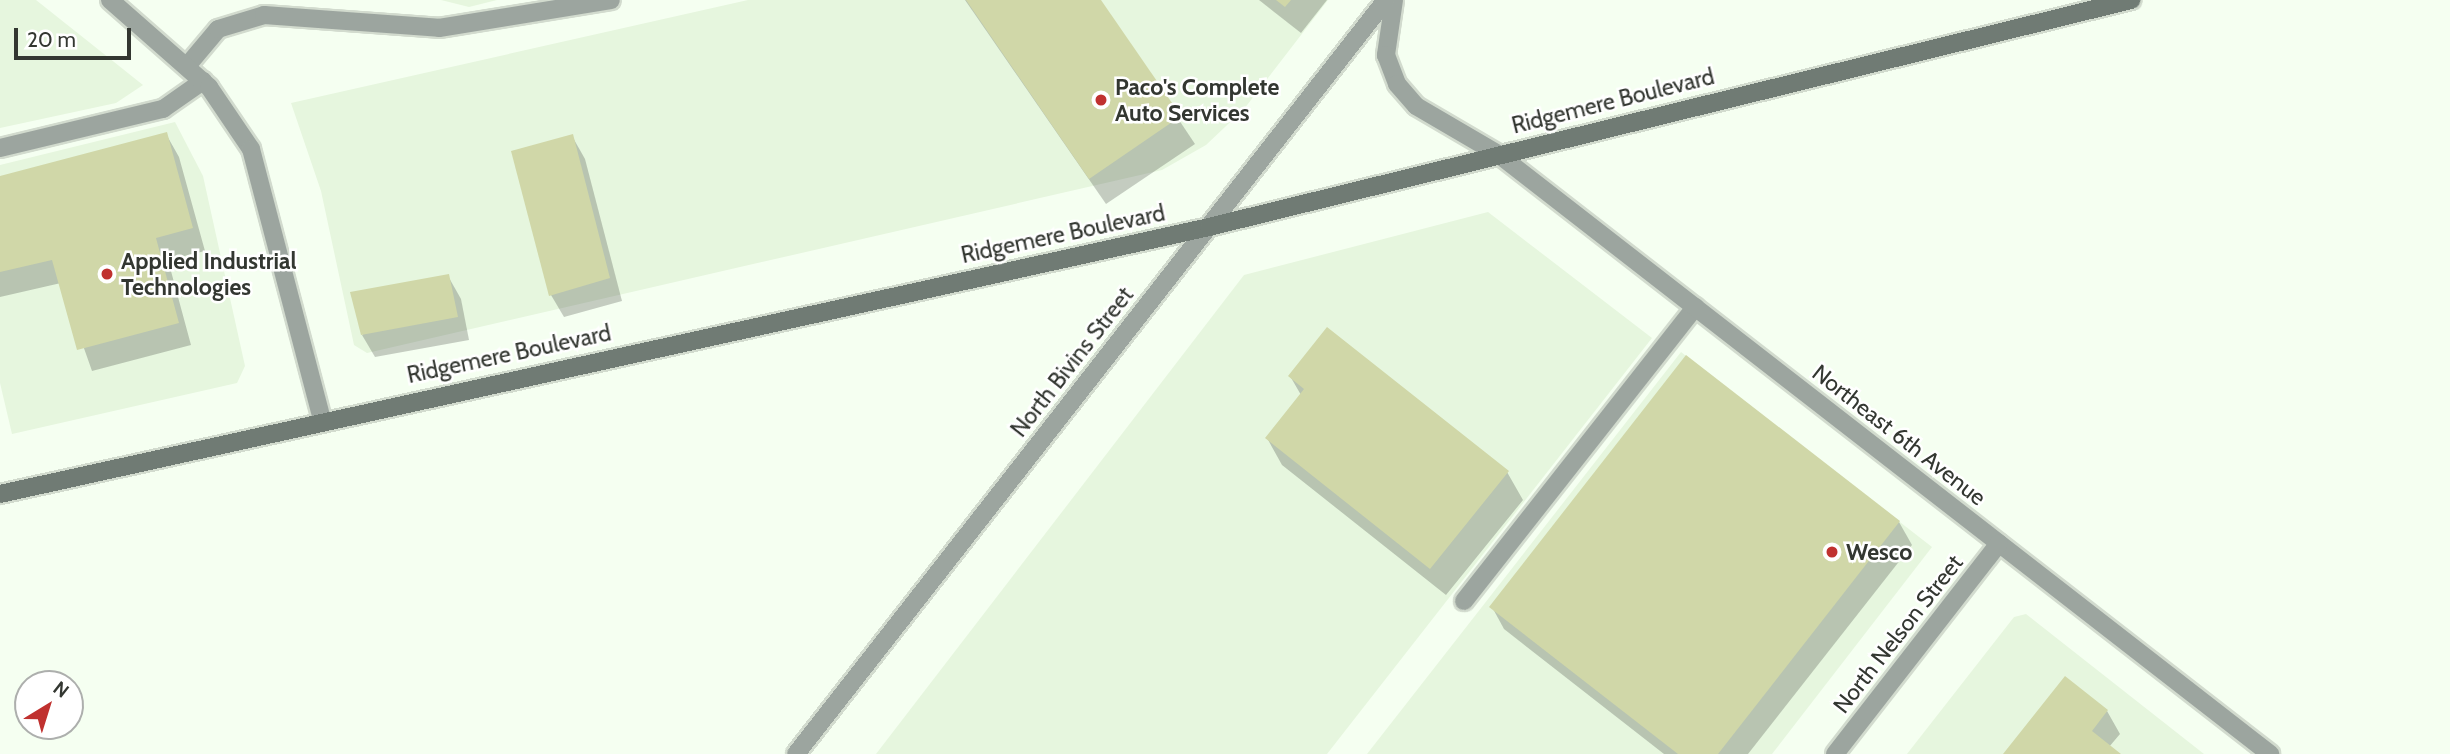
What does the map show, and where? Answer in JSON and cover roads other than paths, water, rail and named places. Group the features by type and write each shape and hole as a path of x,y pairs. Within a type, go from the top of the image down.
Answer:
{"main road":[{"name":"Ridgemere Boulevard","path":"0,495 322,419 1209,228 1498,154 2131,0"}],"street":[{"path":"110,0 203,81 251,149 322,419"},
{"path":"187,66 218,29 264,15 439,28 611,0"},
{"name":"North Bivins Street","path":"796,754 1386,0"},
{"path":"1394,0 1386,55 1397,84 1416,106 1498,154"},
{"path":"0,148 163,109 203,81"},
{"name":"Northeast 6th Avenue","path":"1498,154 2270,754"},
{"path":"1464,601 1695,307"},
{"name":"North Nelson Street","path":"1835,754 1998,543"}],"place":[{"name":"Paco's Complete Auto Services","path":"1101,100"},
{"name":"Applied Industrial Technologies","path":"107,274"},
{"name":"Wesco","path":"1832,552"}]}
